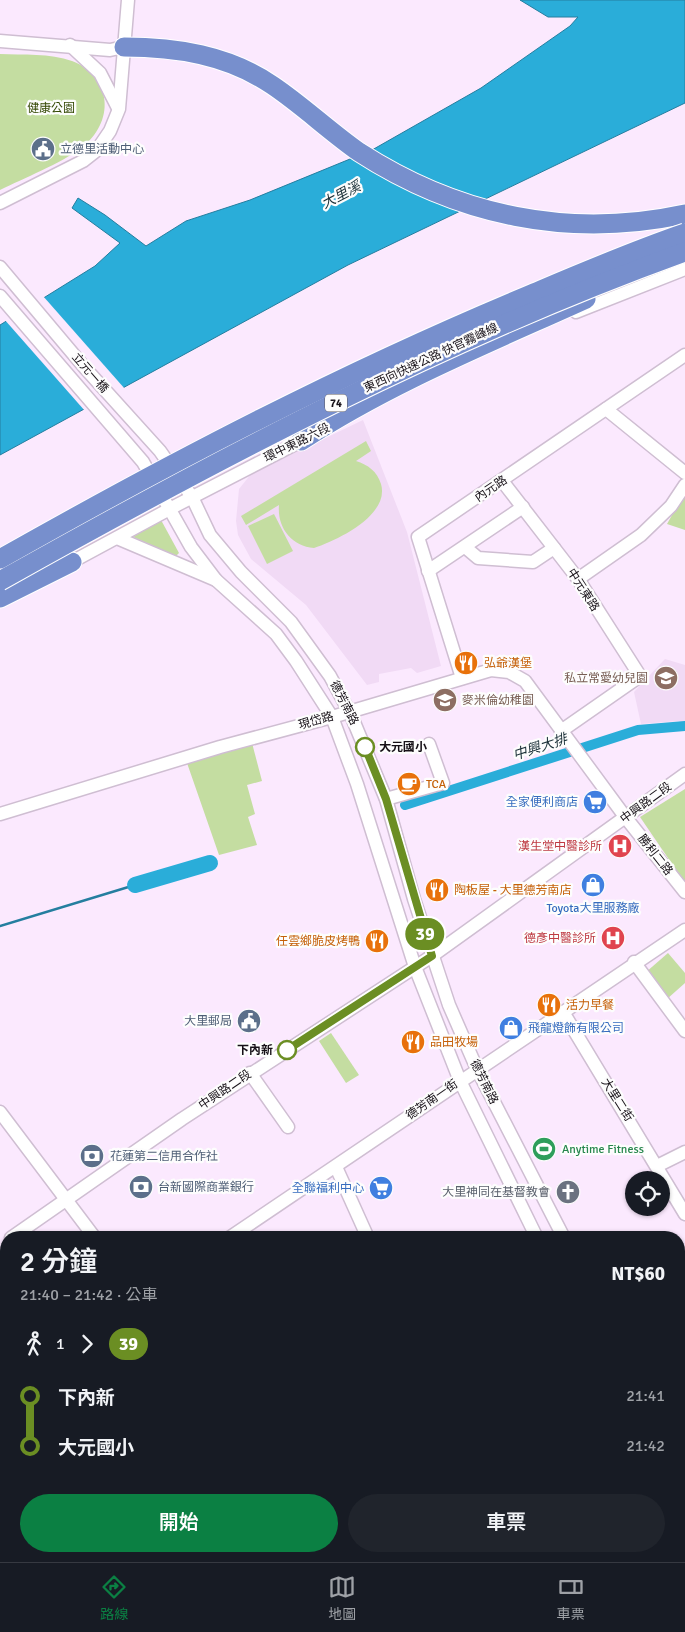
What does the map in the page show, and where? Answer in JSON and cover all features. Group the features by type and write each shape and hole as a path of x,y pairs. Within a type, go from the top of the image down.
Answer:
{"highway":[{"path":"124,47 200,54 238,66 271,84 346,142 381,166 422,188 477,208 526,219 570,223 630,222 685,214"},
{"name":"東西向快速公路 快官霧峰線","path":"0,558 91,507 272,412 440,332 613,259 685,233"},
{"name":"東西向快速公路 快官霧峰線","path":"0,581 273,435 446,349 618,276 685,252"},
{"path":"301,441 335,419 451,360 618,285 685,259"},
{"path":"0,598 72,562"}],"street":[{"path":"0,203 90,156 110,131 119,109 128,0"},
{"path":"0,41 70,45 110,50 124,47"},
{"path":"70,45 100,73 119,109"},
{"name":"環中東路六段","path":"0,573 178,479 443,345 616,270 685,244"},
{"name":"立元一橋","path":"0,267 85,368 160,451 178,479"},
{"name":"環中東路六段","path":"0,602 192,497 453,366 552,322 685,269"},
{"name":"立元一橋","path":"0,296 108,419 143,462 160,489"},
{"name":"內元路","path":"462,678 418,537 503,482 536,455 685,355"},
{"path":"606,409 685,473"},
{"name":"德芳南路","path":"178,479 192,497 210,534 241,572 291,622 322,663 349,711 386,799 432,956 449,1005 477,1069 560,1231"},
{"name":"中元東路","path":"503,482 578,579 640,676 561,730"},
{"path":"578,579 640,536 671,506 685,485"},
{"name":"德芳南路","path":"160,489 191,547 216,580 276,634 332,717 357,784 416,967 460,1081 533,1231"},
{"path":"428,572 523,507"},
{"path":"117,538 216,580"},
{"path":"465,547 478,558 533,562 554,548"},
{"name":"現岱路","path":"0,814 220,747 332,717 491,670 508,672 519,676 525,682 626,818"},
{"path":"386,799 443,783 429,744"},
{"name":"中興路二段","path":"21,1231 250,1073 432,956 685,774"},
{"name":"勝利二路","path":"626,818 685,892"},
{"name":"德芳南一街","path":"240,1231 634,962 685,930"},
{"path":"634,962 685,1031"},
{"name":"大里二街","path":"563,1012 685,1214"},
{"path":"250,1073 288,1127"},
{"path":"0,1112 90,1231"},
{"path":"657,1166 685,1152"},
{"path":"336,1167 365,1231"}],"shaded area":[{"path":"363,420 407,532 441,666 417,673 411,668 379,674 379,682 367,685 306,605 251,559 238,535 236,521 239,489 251,474"},
{"name":"私立常愛幼兒園","path":"665,659 685,665 685,723 678,721 641,724 634,692"}],"green space":[{"name":"健康公園","path":"0,54 46,56 72,61 86,68 95,78 102,89 105,101 104,114 100,126 92,138 81,148 52,165 0,190"},
{"path":"366,441 371,451 356,461 364,464 377,475 381,484 382,495 378,506 360,525 336,539 314,548 299,544 287,534 280,521 279,505 246,525 241,516"},
{"path":"685,492 685,530 667,524"},
{"path":"274,514 293,551 267,564 248,526"},
{"path":"161,520 179,553 176,556 133,537"},
{"path":"252,743 262,781 247,785 255,814 248,817 257,845 219,855 187,763"},
{"path":"685,789 685,883 640,817"},
{"path":"668,953 685,973 685,983 667,999 645,973"},
{"path":"331,1033 359,1075 346,1083 319,1041"}],"water":[{"name":"大里溪","path":"520,0 685,0 685,103 348,265 0,455 0,325 95,266 120,243 72,208 78,198 105,215 146,246 186,221 250,200 372,150 481,88 570,26 578,17 548,17"}],"pier":[{"path":"43,296 125,389 85,411 4,319"}],"waterway":[{"name":"中興大排","path":"405,805 638,730 685,726"},
{"path":"135,885 210,863"},
{"path":"0,926 135,885"}],"bus line":[{"name":"39","path":"287,1050 432,956 386,799 365,747"}],"place":[{"name":"立德里活動中心","path":"43,149"},
{"name":"弘爺漢堡","path":"466,663"},
{"name":"私立常愛幼兒園","path":"666,678"},
{"name":"麥米倫幼稚園","path":"445,700"},
{"name":"大元國小","path":"365,747"},
{"name":"TCA","path":"409,784"},
{"name":"全家便利商店","path":"595,802"},
{"name":"漢生堂中醫診所","path":"620,846"},
{"name":"Toyota大里服務廠","path":"593,885"},
{"name":"陶板屋 - 大里德芳南店","path":"437,890"},
{"name":"德彥中醫診所","path":"613,938"},
{"name":"任雲鄉脆皮烤鴨","path":"377,941"},
{"name":"活力早餐","path":"549,1005"},
{"name":"大里郵局","path":"249,1021"},
{"name":"飛龍燈飾有限公司","path":"511,1028"},
{"name":"品田牧場","path":"413,1042"},
{"name":"下內新","path":"287,1050"},
{"name":"Anytime Fitness","path":"544,1149"},
{"name":"花蓮第二信用合作社","path":"92,1156"},
{"name":"台新國際商業銀行","path":"141,1187"},
{"name":"全聯福利中心","path":"381,1188"},
{"name":"大里神同在基督教會","path":"568,1192"}]}
